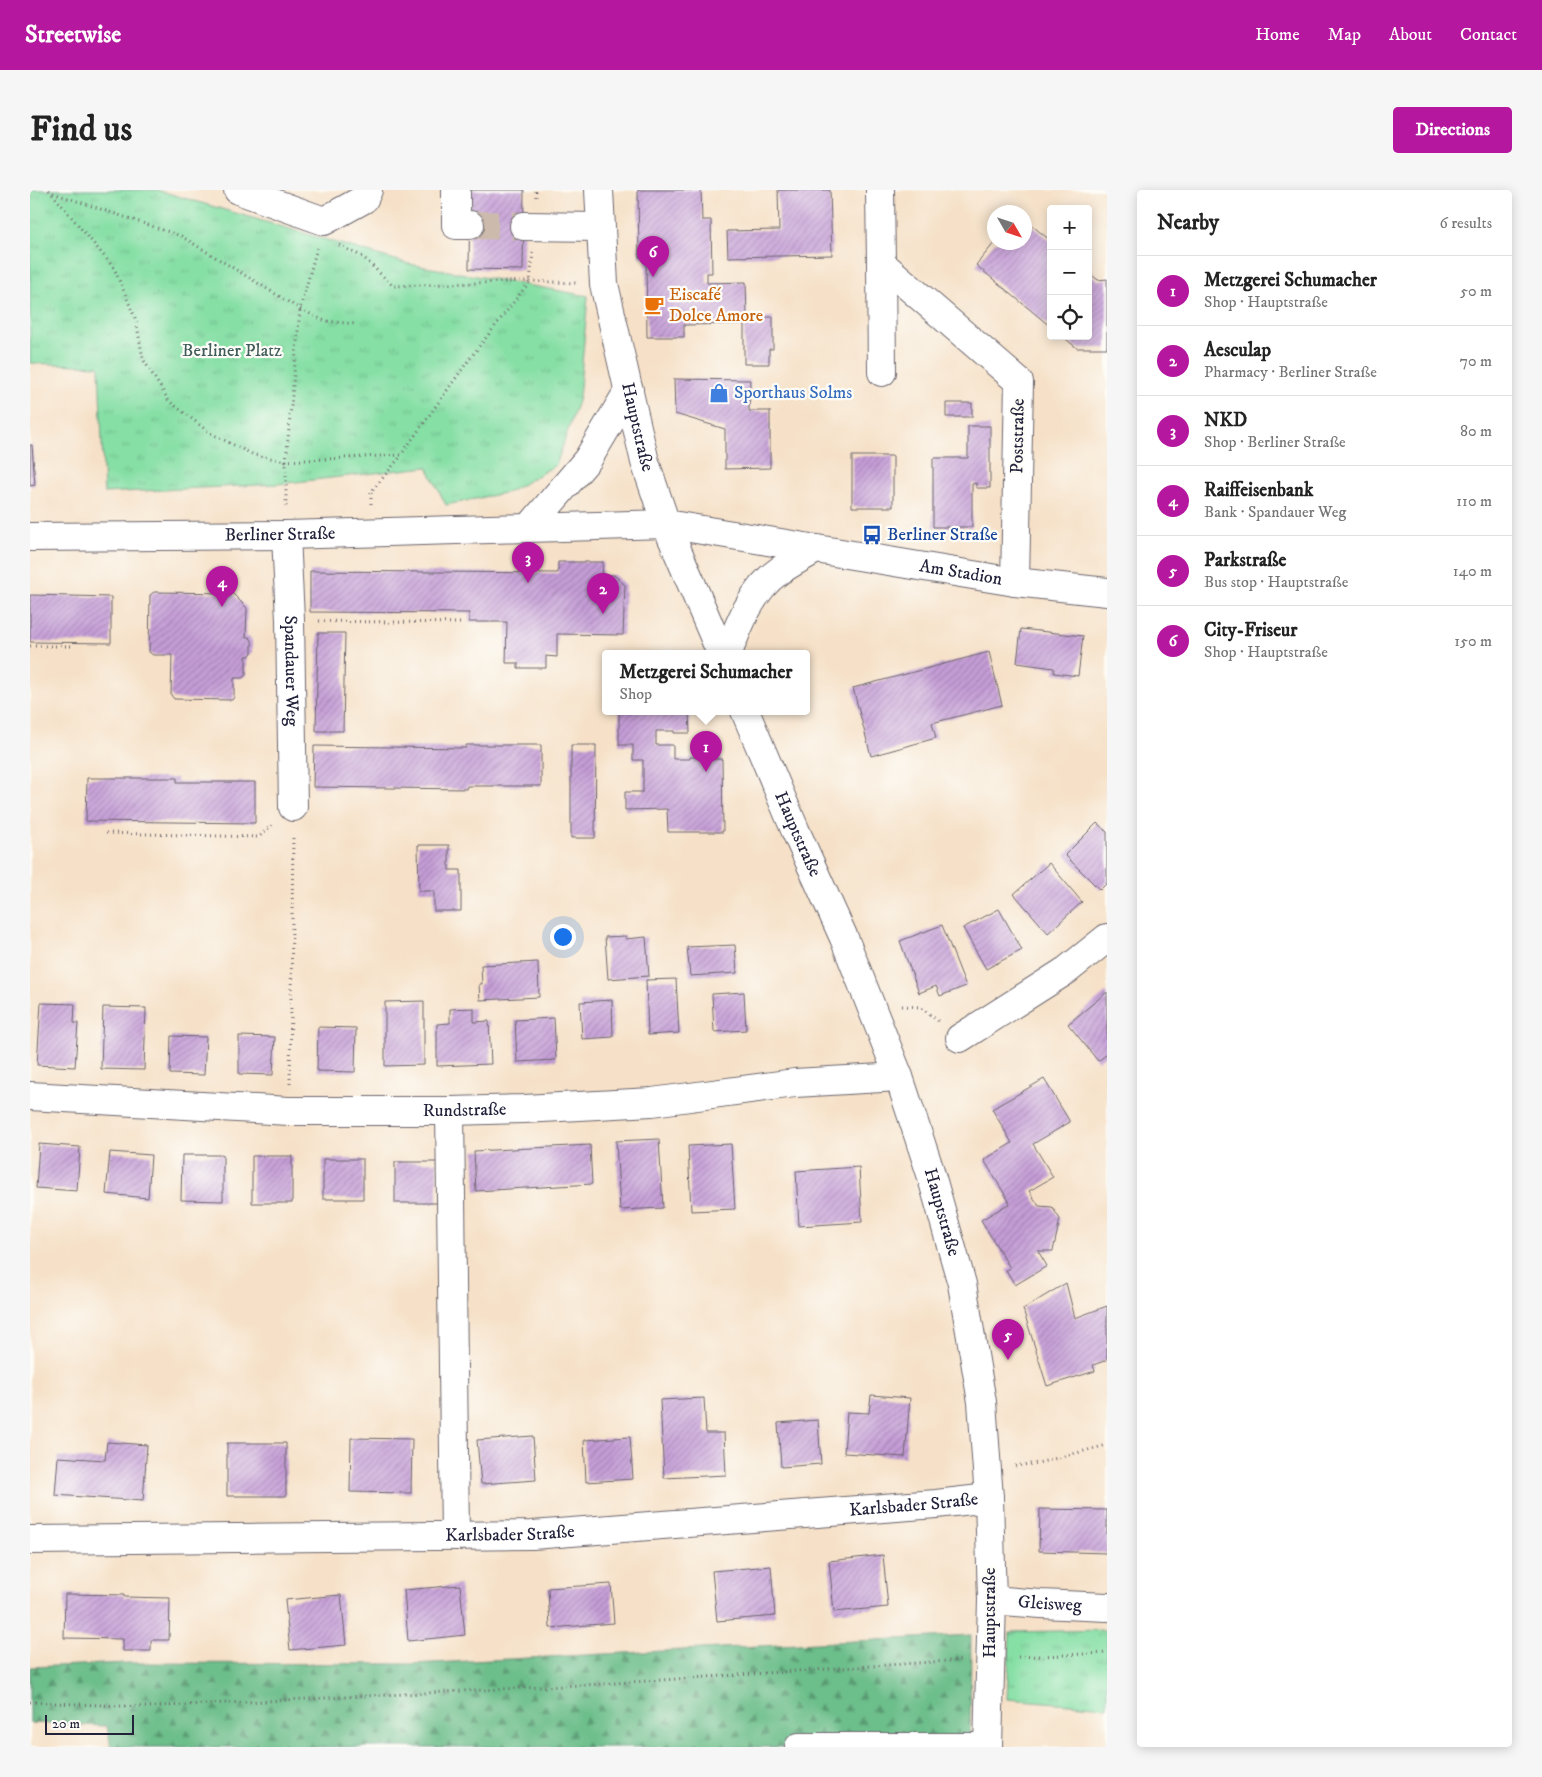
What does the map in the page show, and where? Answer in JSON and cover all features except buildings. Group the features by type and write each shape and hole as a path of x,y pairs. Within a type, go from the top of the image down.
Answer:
{"street":[{"path":"238,190 324,221 364,198 368,190"},
{"path":"456,190 456,225 470,225"},
{"name":"Hauptstraße","path":"599,190 604,284 645,462 666,524 720,650"},
{"path":"880,190 882,372"},
{"path":"524,226 600,227"},
{"name":"Poststraße","path":"881,263 1019,382 1015,582"},
{"path":"529,528 588,459 629,390"},
{"name":"Am Stadion","path":"666,524 1015,582 1107,592"},
{"name":"Berliner Straße","path":"30,538 286,535 666,524"},
{"name":"Spandauer Weg","path":"286,535 294,807"},
{"path":"729,650 736,631 754,596 777,572 816,549"},
{"name":"Hauptstraße","path":"747,715 796,832 844,938 899,1077 930,1171 962,1284 982,1402 989,1498 992,1600 988,1747"},
{"path":"960,1038 1067,970 1107,938"},
{"name":"Rundstraße","path":"30,1096 289,1111 450,1111 652,1102 795,1083 899,1077"},
{"path":"450,1111 455,1536"},
{"name":"Karlsbader Straße","path":"30,1540 532,1535 936,1504 989,1498"},
{"name":"Gleisweg","path":"992,1600 1107,1607"},
{"path":"799,1747 988,1747"}],"path":[{"path":"50,191 181,236 300,309 325,321 355,324"},
{"path":"50,191 114,268 136,320 143,359 169,401 210,433 254,455 286,461 402,455"},
{"path":"324,221 337,244 363,256 393,286 530,281 604,284"},
{"path":"286,535 286,461 300,309 324,221"},
{"path":"371,532 371,492 402,455 468,361 530,281"},
{"path":"290,620 461,623"},
{"path":"30,646 72,646"},
{"path":"106,833 259,837 294,807"},
{"path":"289,1111 294,807"},
{"path":"874,1014 899,1006 920,1006 960,1038"},
{"path":"987,1470 1038,1463 1107,1445"},
{"path":"30,1702 145,1707 602,1684 990,1658 1107,1653"}],"green space":[{"name":"Berliner Platz","path":"30,190 157,190 409,264 588,296 579,398 556,465 509,492 446,505 427,467 278,484 104,493 99,366 30,363"},
{"path":"1107,1630 1107,1707 1007,1699 1010,1632"},
{"path":"971,1635 970,1747 111,1747 107,1726 30,1723 30,1667 129,1663 413,1664"}],"tunnel":[{"path":"470,225 524,226"}],"place":[{"name":"City-Friseur","path":"653,277"},
{"name":"Eiscafé Dolce Amore","path":"654,305"},
{"name":"Sporthaus Solms","path":"719,393"},
{"name":"Berliner Straße","path":"872,535"},
{"name":"NKD","path":"528,583"},
{"name":"Raiffeisenbank","path":"222,607"},
{"name":"Aesculap","path":"603,614"},
{"name":"Metzgerei Schumacher","path":"706,772"},
{"name":"Parkstraße","path":"1008,1360"}]}
